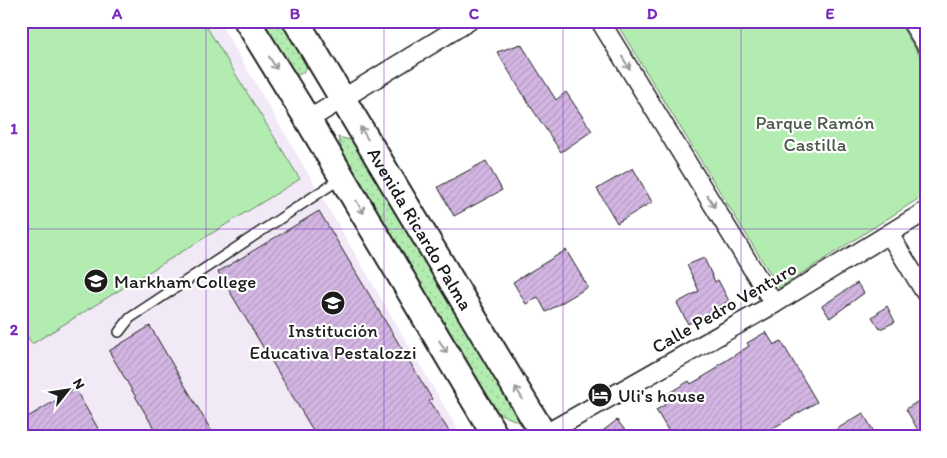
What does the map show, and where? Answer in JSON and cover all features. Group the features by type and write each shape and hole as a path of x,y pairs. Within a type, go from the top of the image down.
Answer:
{"main road":[{"path":"247,21 496,437"},
{"name":"Avenida Ricardo Palma","path":"296,21 543,436"}],"street":[{"path":"308,120 469,21"},
{"path":"600,21 774,304"},
{"path":"911,21 926,45"},
{"name":"Calle Pedro Venturo","path":"543,436 774,304 926,211"},
{"path":"889,234 926,294"}],"lane":[{"path":"119,332 130,318 342,178"}],"shaded area":[{"path":"21,21 219,21 461,435 458,437 21,437"}],"green space":[{"name":"Markham College","path":"21,21 203,21 300,179 32,344 21,327"},
{"path":"256,21 284,21 306,60 304,72 296,76 289,75"},
{"name":"Parque Ramón Castilla","path":"615,21 898,21 926,66 926,194 779,288"},
{"path":"338,137 359,142 514,401 519,422 498,413 342,150"}],"building":[{"path":"521,44 556,100 566,92 592,131 561,152 497,52"},
{"path":"486,161 502,190 454,216 438,187"},
{"path":"633,168 652,202 617,223 597,189"},
{"path":"319,211 432,399 429,401 453,437 317,437 218,272"},
{"path":"566,250 588,287 546,312 538,297 526,304 513,282"},
{"path":"704,258 715,282 718,280 729,301 688,324 677,303 699,291 687,265"},
{"path":"857,283 864,293 830,318 822,306"},
{"path":"887,306 895,322 880,329 872,317"},
{"path":"150,326 215,437 159,437 109,351"},
{"path":"766,332 774,345 781,341 817,402 758,437 672,437 656,410 665,405 662,397 689,381 691,384 718,368 717,366 749,346 747,343"},
{"path":"75,389 103,437 21,437 21,421"},
{"path":"926,396 926,437 922,437 906,409"},
{"path":"863,413 877,437 824,437"},
{"path":"617,420 630,437 595,437"}],"place":[{"name":"Markham College","path":"96,281"},
{"name":"Institución Educativa Pestalozzi","path":"333,303"},
{"name":"Uli's house","path":"600,395"}]}
